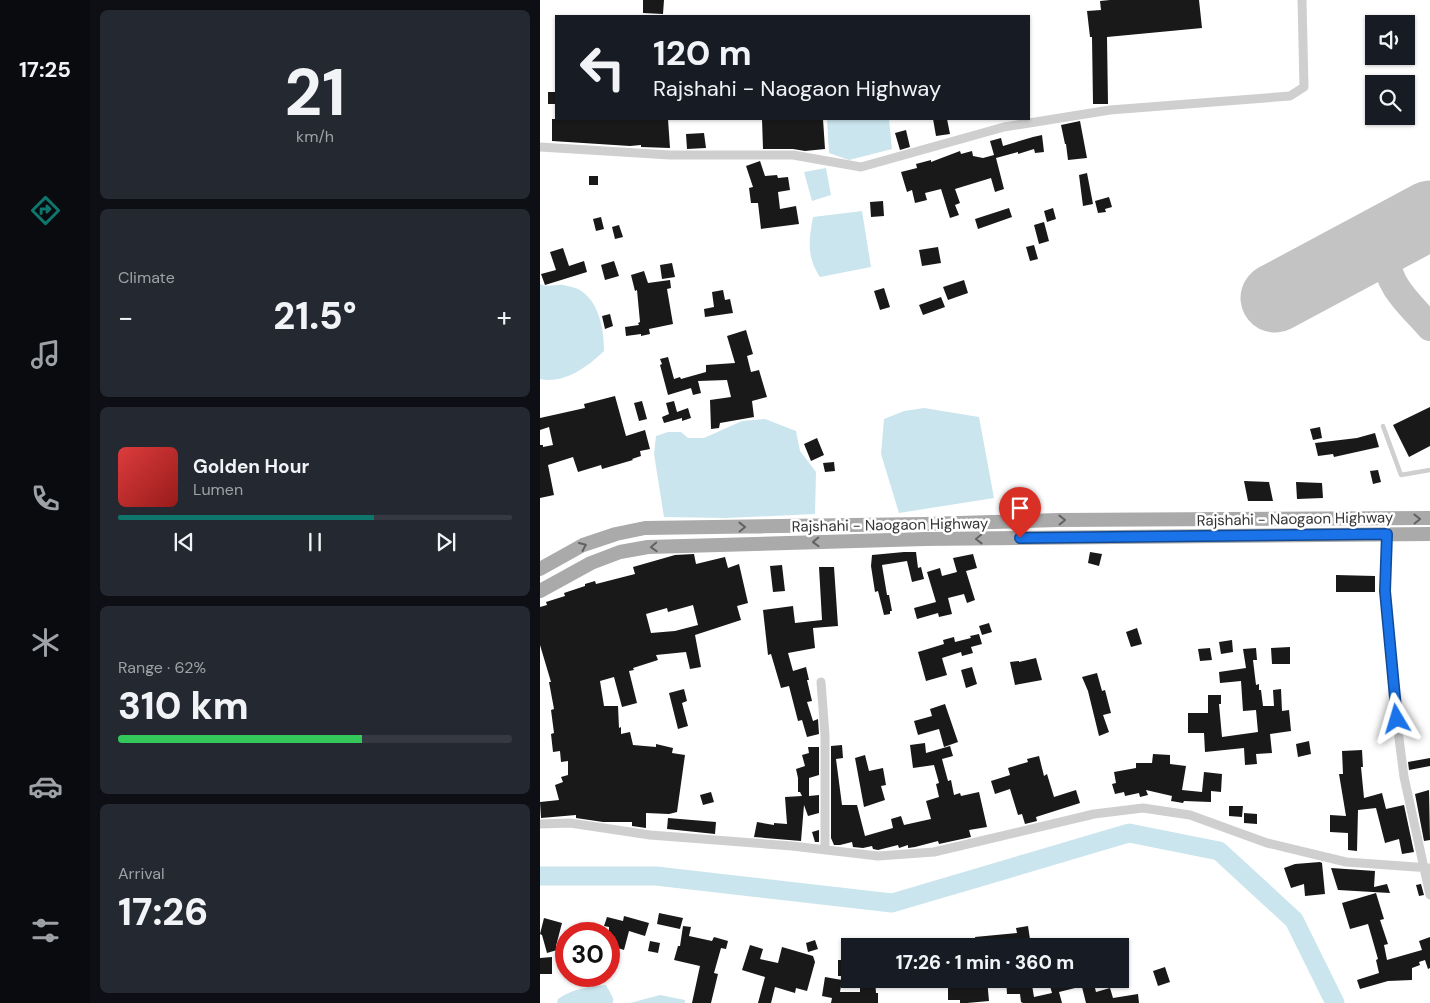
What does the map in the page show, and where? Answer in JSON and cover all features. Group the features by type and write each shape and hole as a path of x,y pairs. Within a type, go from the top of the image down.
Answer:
{"main road":[{"name":"Rajshahi - Naogaon Highway","path":"540,569 583,545 616,534 644,528 1058,520 1430,518"},
{"path":"1352,519 1352,535"},
{"name":"Rajshahi - Naogaon Highway","path":"540,591 591,564 620,552 648,547 925,539 1430,534"}],"street":[{"path":"540,147 670,155 793,156 861,167 1004,127 1110,110 1290,96 1304,87 1302,0"},
{"path":"1387,534 1385,591 1394,699 1404,777 1427,867 1430,895"},
{"path":"821,682 825,735 825,850"},
{"path":"540,824 570,823 650,835 878,856 934,852 1094,814 1143,808 1190,815 1267,843 1346,862 1427,867"}],"lane":[{"path":"1383,426 1401,476 1430,470"}],"water":[{"path":"827,120 889,120 892,149 849,160 829,153"},
{"path":"826,168 831,195 812,201 804,172"},
{"path":"862,211 871,267 820,277 812,262 810,248 813,217"},
{"path":"540,284 546,286 563,285 578,289 591,300 599,316 604,351 583,368 567,377 549,380 540,379"},
{"path":"924,408 979,417 994,498 899,513 881,454 884,419 904,411"},
{"path":"765,419 796,431 800,451 816,472 815,514 726,518 664,517 654,454 656,436 668,432 681,432 688,438 704,438 742,421"},
{"path":"587,987 607,987 613,998 613,1003 557,1003 558,999 575,990"},
{"path":"660,995 685,1000 685,1003 630,1003"}],"building":[{"path":"643,0 664,0 663,14 643,13"},
{"path":"1199,0 1202,28 1107,37 1108,104 1093,104 1092,37 1090,37 1087,11 1101,10 1100,1"},
{"path":"548,92 555,92 555,104 548,104"},
{"path":"552,119 668,120 670,148 641,147 641,145 552,141"},
{"path":"762,120 823,120 825,149 805,151 763,149"},
{"path":"933,120 947,120 950,134 936,136"},
{"path":"1080,121 1087,158 1068,160 1061,125"},
{"path":"906,130 910,147 900,150 895,133"},
{"path":"704,133 706,148 687,149 686,134"},
{"path":"1042,135 1044,152 1035,153 1034,149 996,158 1004,189 995,192 991,178 955,189 960,203 955,205 959,215 950,218 941,189 925,193 927,200 915,203 912,190 907,192 901,172 917,168 916,164 931,160 931,162 960,151 961,154 972,151 973,156 983,158 994,155 990,141 1001,138 1003,146"},
{"path":"760,161 765,176 777,175 778,178 788,177 790,190 778,192 780,209 796,206 799,224 761,229 758,203 751,203 749,188 753,187 746,166"},
{"path":"1087,173 1093,204 1083,206 1079,175"},
{"path":"589,176 598,176 598,185 589,185"},
{"path":"1109,197 1112,207 1105,209 1106,212 1098,213 1095,201"},
{"path":"883,201 884,216 871,217 870,202"},
{"path":"1009,208 1012,217 978,229 975,219"},
{"path":"1053,208 1056,219 1047,222 1044,211"},
{"path":"601,217 604,229 596,231 593,219"},
{"path":"1044,222 1049,241 1039,244 1034,225"},
{"path":"619,225 623,237 615,239 612,227"},
{"path":"1034,245 1038,259 1030,261 1026,247"},
{"path":"938,247 941,263 922,266 919,250"},
{"path":"563,248 569,266 584,261 587,272 545,285 541,274 556,270 550,252"},
{"path":"614,261 619,276 605,280 601,265"},
{"path":"672,263 675,277 662,279 660,265"},
{"path":"644,271 648,283 670,280 671,288 667,289 673,324 649,329 650,334 626,336 625,327 639,325 638,323 640,322 637,290 635,291 631,275"},
{"path":"964,280 968,293 948,300 943,287"},
{"path":"884,288 890,307 880,310 874,291"},
{"path":"723,290 725,300 730,299 733,313 705,317 704,309 714,307 712,292"},
{"path":"941,297 945,307 923,315 919,305"},
{"path":"610,314 613,326 605,329 602,316"},
{"path":"746,330 753,354 747,356 751,372 759,370 767,397 752,401 754,417 720,423 719,428 711,429 710,400 731,397 727,380 698,381 701,393 693,395 691,388 668,395 660,359 668,357 674,379 706,372 706,365 735,363 727,336"},
{"path":"615,396 626,436 645,430 650,449 640,451 641,456 633,460 602,469 601,465 578,472 573,457 548,465 554,495 540,498 540,445 543,445 543,447 553,445 549,427 540,430 540,418 585,408 584,404"},
{"path":"642,401 647,419 639,421 634,403"},
{"path":"674,401 677,412 688,408 691,418 682,421 682,418 664,423 662,417 669,414 666,403"},
{"path":"1430,407 1430,446 1409,457 1393,425"},
{"path":"1320,427 1322,438 1313,440 1310,429"},
{"path":"1375,433 1379,447 1334,457 1333,454 1318,456 1315,443 1357,438"},
{"path":"817,438 824,455 811,461 804,444"},
{"path":"834,462 835,471 825,472 823,463"},
{"path":"1378,470 1381,482 1373,484 1370,471"},
{"path":"1244,481 1269,482 1273,501 1248,501"},
{"path":"1296,482 1322,483 1323,498 1297,499"},
{"path":"916,552 918,568 921,567 924,579 912,582 907,561 882,565 892,611 890,611 890,614 884,615 878,591 875,592 871,566 872,555"},
{"path":"1090,552 1102,554 1099,566 1088,563"},
{"path":"694,554 696,564 725,557 728,568 739,564 748,603 737,606 741,620 695,635 701,667 690,669 686,652 656,655 658,660 629,671 637,703 622,707 614,677 600,681 604,706 618,706 621,734 630,732 633,745 656,747 656,744 673,748 672,753 685,755 677,812 669,814 646,813 646,828 632,826 632,822 603,822 576,818 576,815 541,818 540,802 559,800 555,785 563,782 561,777 568,775 568,761 561,762 560,751 553,752 551,734 554,733 551,710 554,709 549,682 551,682 540,645 540,607 547,605 546,602 565,596 564,593 585,586 585,584 595,581 596,584 635,574 633,567 675,555","holes":["693,605 698,625 675,631 651,633 646,614 667,608 668,612"]},
{"path":"973,554 977,568 966,571 975,600 967,603 964,594 948,598 952,614 939,617 938,613 917,619 914,608 936,602 927,572 940,568 942,576 957,572 953,558"},
{"path":"782,565 785,591 773,592 770,566"},
{"path":"819,567 834,567 838,626 813,628 815,648 788,653 793,671 806,667 812,701 807,702 813,721 818,719 819,734 807,737 802,720 798,721 789,686 781,688 771,654 768,655 763,610 793,606 795,623 822,620"},
{"path":"1336,575 1375,576 1375,592 1336,592"},
{"path":"989,623 992,632 982,635 979,626"},
{"path":"1137,628 1142,644 1131,647 1126,632"},
{"path":"979,634 982,644 971,647 973,653 962,656 961,652 942,658 947,675 926,681 918,652 944,644 943,640 954,637 955,642"},
{"path":"1232,640 1233,652 1221,654 1219,642"},
{"path":"1290,647 1290,664 1272,664 1271,648"},
{"path":"1210,648 1212,660 1200,661 1198,649"},
{"path":"1256,648 1257,660 1253,660 1256,685 1259,684 1263,706 1274,706 1273,690 1281,689 1282,711 1289,710 1291,731 1270,734 1272,753 1256,754 1257,764 1245,765 1244,748 1205,752 1204,733 1188,733 1188,713 1208,713 1208,695 1221,695 1221,704 1219,704 1222,737 1258,732 1256,710 1243,711 1241,681 1220,683 1219,672 1246,668 1243,649"},
{"path":"1036,658 1042,680 1015,685 1010,662"},
{"path":"972,667 977,684 966,688 961,670"},
{"path":"1097,673 1102,691 1105,690 1111,713 1103,715 1109,732 1099,736 1088,691 1082,677"},
{"path":"684,689 687,701 682,703 688,726 678,729 669,693"},
{"path":"945,704 958,742 944,747 939,729 918,735 914,721 932,716 930,709"},
{"path":"1309,741 1311,754 1298,757 1296,744"},
{"path":"925,743 926,753 950,746 953,756 942,759 948,781 951,780 954,795 960,793 961,796 979,792 987,827 969,830 971,837 939,844 938,841 908,848 908,845 899,848 898,845 878,850 873,849 872,846 863,848 853,847 852,842 834,845 831,838 831,746 842,745 843,758 836,759 842,805 857,805 865,836 893,828 891,819 901,816 904,825 931,819 926,801 939,797 936,784 939,783 934,765 913,768 910,745"},
{"path":"808,747 819,747 819,775 809,778 809,796 819,795 819,813 808,816 804,805 801,841 754,837 757,822 774,825 774,823 787,824 785,797 802,796 798,792 796,769 805,766 802,755 809,753"},
{"path":"1362,750 1363,767 1361,767 1364,798 1382,793 1386,809 1404,805 1414,852 1402,854 1399,839 1385,843 1376,808 1358,810 1357,851 1348,850 1348,833 1330,832 1330,815 1346,816 1339,774 1343,774 1342,751"},
{"path":"1153,754 1170,755 1170,764 1186,766 1182,790 1202,792 1204,772 1222,774 1221,792 1211,791 1211,802 1184,801 1183,803 1171,801 1172,796 1146,790 1148,795 1140,797 1139,793 1125,796 1124,792 1115,794 1112,784 1116,783 1114,772 1136,768 1136,763 1152,763"},
{"path":"865,755 869,771 883,768 886,785 881,786 885,800 864,807 855,758"},
{"path":"1039,756 1044,776 1047,774 1054,797 1076,790 1080,803 1036,817 1037,821 1025,824 1022,814 1018,815 1010,789 995,794 991,781 1010,775 1008,768 1028,762 1027,759"},
{"path":"1430,758 1430,766 1409,770 1408,762"},
{"path":"1429,790 1430,840 1424,841 1415,794"},
{"path":"711,792 714,802 703,805 700,795"},
{"path":"1229,806 1243,806 1242,817 1229,816"},
{"path":"1244,813 1257,814 1257,824 1244,823"},
{"path":"668,818 716,822 715,834 667,829"},
{"path":"819,830 819,842 815,842 812,832"},
{"path":"1322,863 1325,894 1305,896 1304,884 1291,888 1284,868 1295,864"},
{"path":"1331,868 1375,871 1374,887 1387,884 1390,893 1338,890"},
{"path":"1421,884 1424,895 1419,896 1416,885"},
{"path":"1376,893 1384,919 1380,920 1388,944 1384,945 1387,960 1422,950 1419,941 1430,937 1430,968 1428,969 1425,960 1419,962 1420,965 1412,968 1412,980 1388,981 1360,989 1357,980 1379,973 1376,960 1378,959 1368,924 1350,929 1342,903"},
{"path":"659,913 683,918 680,929 657,924"},
{"path":"624,916 649,923 645,936 629,931 624,950 620,949 620,922 605,922 607,917 623,921"},
{"path":"544,918 558,922 555,922 555,951 547,953 542,935 540,934"},
{"path":"683,926 691,927 689,936 712,941 714,937 728,941 726,949 721,948 714,973 718,974 711,1003 692,1003 700,966 674,960 678,946 680,946"},
{"path":"1028,926 1030,938 975,938 1017,933 1016,928"},
{"path":"815,940 818,949 808,952 806,943"},
{"path":"650,941 660,943 658,953 648,951"},
{"path":"750,945 763,949 760,959 778,963 782,947 813,956 815,962 807,991 796,988 795,993 775,987 771,1003 758,1003 765,977 742,970"},
{"path":"552,957 552,974 540,974 540,958"},
{"path":"838,960 841,960 841,976 838,976"},
{"path":"1165,967 1170,982 1158,986 1153,971"},
{"path":"825,977 841,980 840,992 860,992 860,988 876,988 876,993 878,993 878,1003 831,1003 832,998 822,996"},
{"path":"948,988 988,988 989,1001 960,1003 960,1000 948,1000"},
{"path":"1007,988 1032,988 1034,997 1052,993 1051,988 1075,988 1059,992 1062,1003 1023,1003 1021,1002 1020,994 1007,994"},
{"path":"1082,988 1095,988 1096,992 1110,988 1113,998 1138,994 1139,1003 1086,1003"}],"waterway":[{"path":"540,876 656,876 892,903 1129,833 1219,851 1294,920 1335,1003"}],"taxiway":[{"path":"1391,236 1387,255 1390,276 1401,295 1430,327"}],"runway":[{"path":"1275,298 1430,215"}],"route":[{"path":"1020,538 1387,534 1385,591 1397,719"}]}
